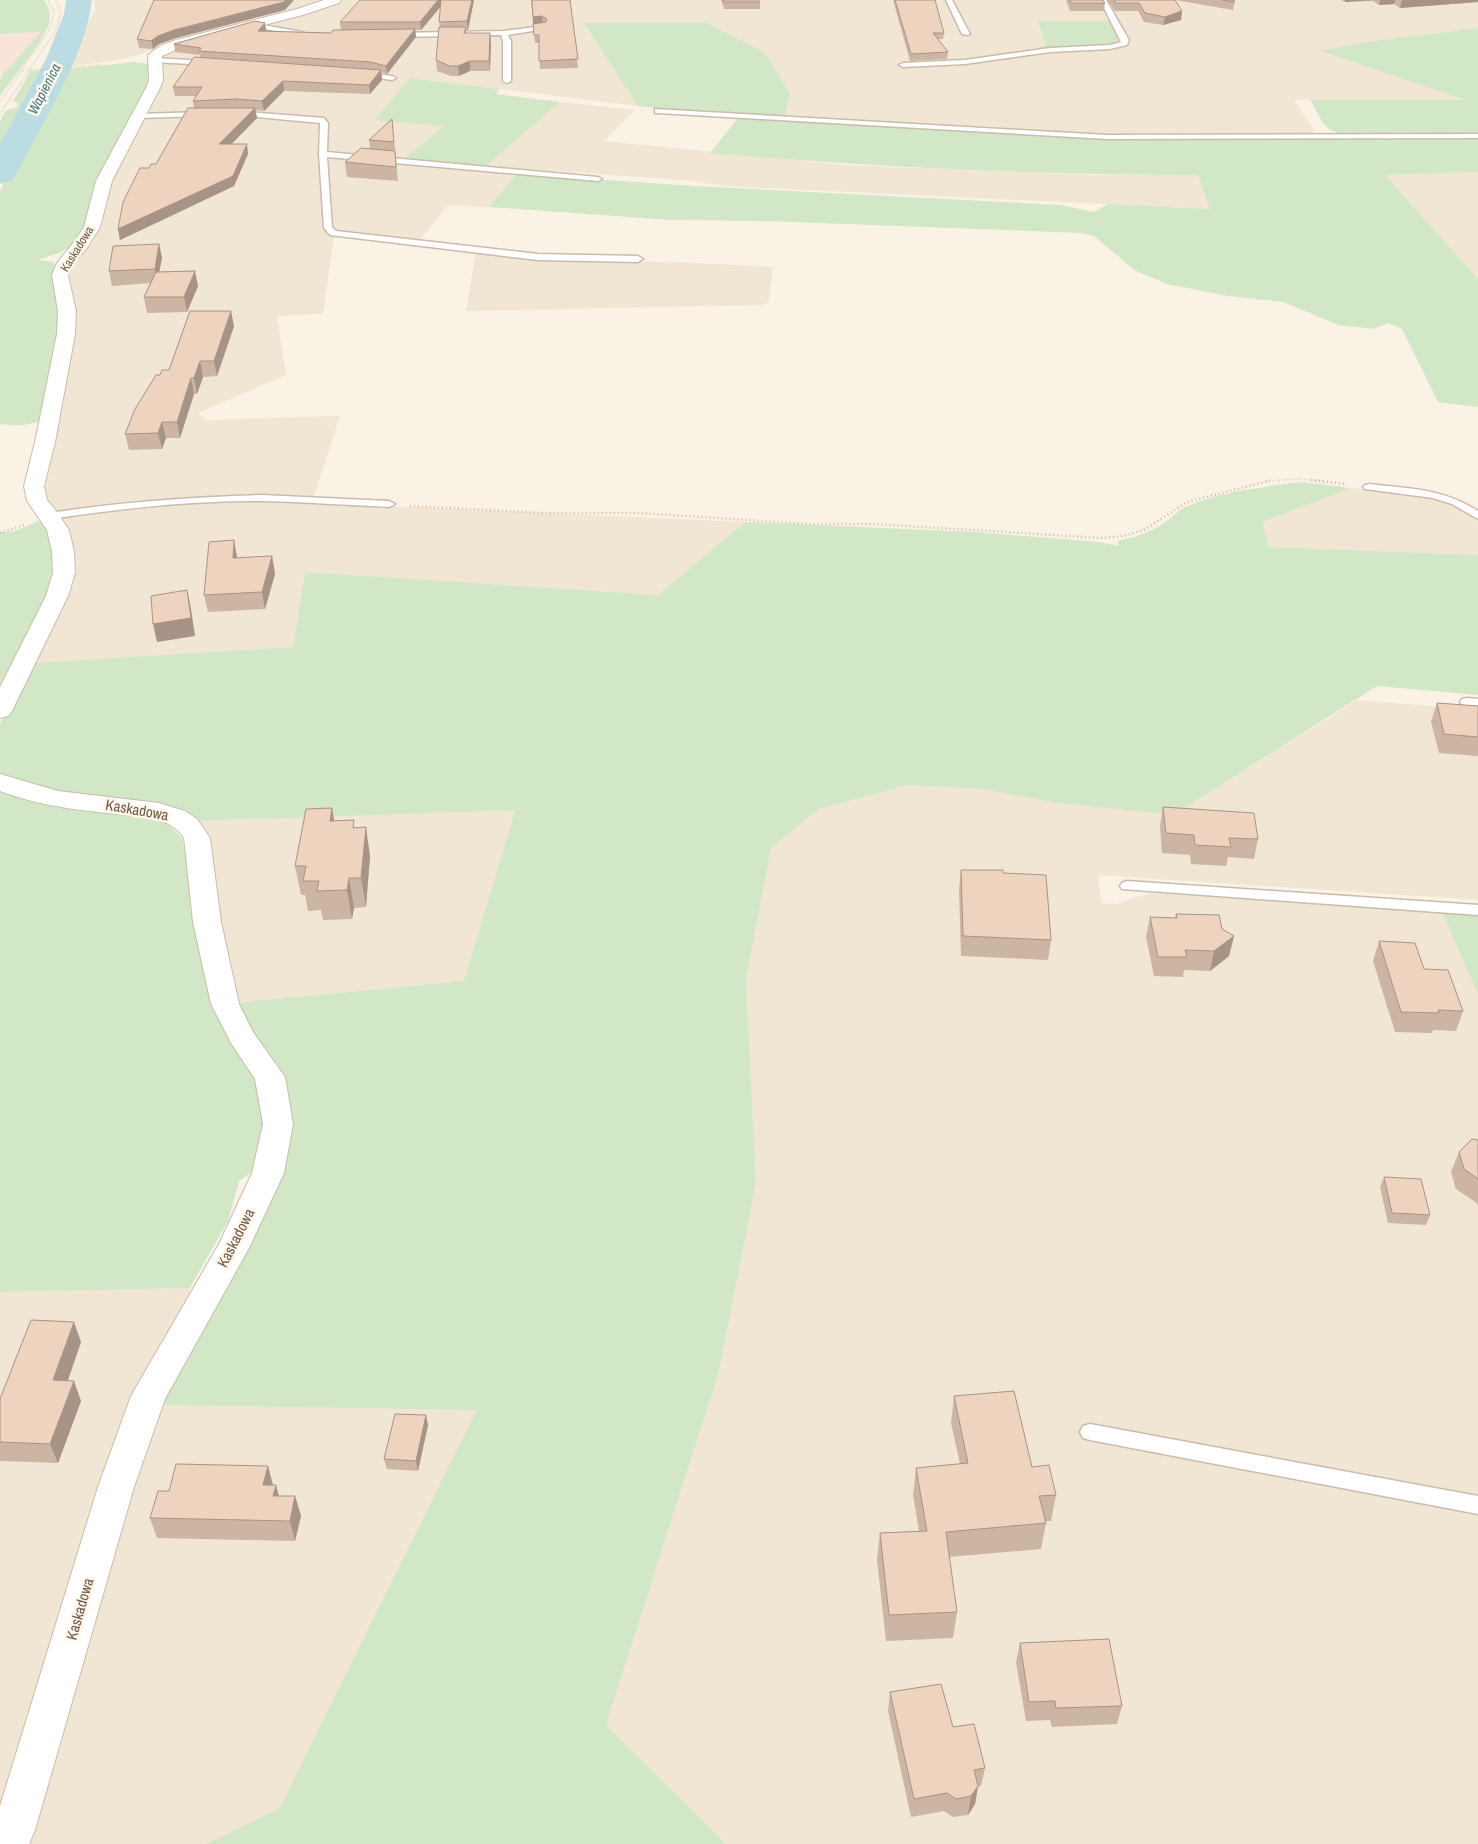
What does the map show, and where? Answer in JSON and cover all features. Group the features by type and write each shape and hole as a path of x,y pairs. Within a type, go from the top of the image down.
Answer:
{"street":[{"path":"154,60 154,55 166,48 335,0"},
{"name":"Kaskadowa","path":"0,710 57,596 64,573 63,552 58,530 50,516 37,501 34,486 45,442 66,334 67,310 60,275 65,263 81,245 92,227 104,181 154,86 156,80 154,60"},
{"name":"Kaskadowa","path":"0,782 20,791 47,796 159,811 176,816 188,825 197,838 207,922 225,1004 240,1036 270,1077 278,1124 268,1173 233,1248 149,1396 116,1487 14,1830"}],"lane":[{"path":"949,0 966,34"},
{"path":"903,65 965,62 1050,50 1110,46 1124,43 1125,40 1103,0"},
{"path":"247,24 292,33 312,34"},
{"path":"388,35 504,33 543,28"},
{"path":"504,33 507,41 507,81"},
{"path":"154,60 223,64"},
{"path":"350,73 392,78"},
{"path":"658,111 1107,137 1478,136"},
{"path":"224,113 321,120 324,123 323,154 328,228 333,233 538,257 638,259"},
{"path":"138,116 208,114"},
{"path":"323,154 598,179"},
{"path":"1369,487 1434,495 1456,502 1478,516"},
{"path":"50,516 149,503 222,499 262,498 389,504"},
{"path":"1127,886 1478,910"},
{"path":"1090,1432 1478,1505"}],"path":[{"path":"0,101 52,24 54,13 48,0"},
{"path":"0,114 60,23 61,13 56,0"},
{"path":"21,71 101,65"},
{"path":"389,504 545,513 639,513 810,524 874,524 1103,538 1123,536 1144,530 1188,502 1273,480 1300,479 1369,487"}],"shaded area":[{"path":"94,0 329,0 205,34 124,59 67,67 95,9"},
{"path":"340,0 1100,0 1110,21 1037,22 1046,47 1122,45 1106,0 1478,0 1478,28 1364,42 1321,52 1468,100 1294,100 1315,131 1311,134 1121,135 785,116 790,94 584,23 638,106 411,78 376,120 443,125 400,163 517,174 489,207 448,205 418,242 345,233 334,229 332,226 327,153 328,123 330,120 240,112 144,113 161,54"},
{"path":"42,32 3,74 0,81 0,34"},
{"path":"560,102 635,110 604,141 845,165 1091,175 1198,175 1210,209 724,186 694,181 486,166"},
{"path":"198,115 264,116 319,123 323,226 324,230 334,236 323,314 277,316 286,375 198,413 206,420 340,416 312,503 745,522 658,595 305,572 293,647 32,663 64,596 42,499 68,291 68,272 71,265 75,264 88,246 110,179 142,118"},
{"path":"1478,172 1478,279 1385,175"},
{"path":"476,252 561,260 677,262 773,267 769,302 762,305 466,311"},
{"path":"1351,488 1438,499 1454,506 1478,521 1478,555 1269,547 1262,522"},
{"path":"1357,700 1478,710 1478,900 1098,875 1101,903 1116,904 1151,893 1442,912 1478,995 1478,1844 726,1844 606,1725 719,1371 756,1183 746,980 771,848 819,809 908,785 982,789 1057,803 1174,815"},
{"path":"515,809 464,981 234,1003 193,821"},
{"path":"190,1288 189,1297 0,1825 0,1292"},
{"path":"160,1405 477,1410 299,1844 29,1844 124,1492"}],"green space":[{"path":"0,0 44,0 50,17 41,40 0,96 0,81 3,74 41,32 0,34"},
{"path":"1037,21 1110,21 1118,40 1116,43 1109,45 1043,50 1039,47 1046,46"},
{"path":"584,23 707,23 765,53 790,94 785,116 638,106"},
{"path":"1478,28 1478,135 1353,136 1343,134 1335,132 1326,126 1310,100 1466,100 1320,51 1364,42"},
{"path":"134,62 150,64 151,80 90,219 73,245 59,253 37,260 54,262 61,323 42,420 21,425 0,424 0,191 58,70"},
{"path":"50,70 0,158 0,121 6,110 16,108 19,104 13,101 31,71"},
{"path":"410,78 499,89 496,94 560,102 486,166 403,160 443,126 375,120"},
{"path":"738,118 1087,137 1478,139 1478,172 1385,175 1478,279 1478,407 1438,402 1402,329 1388,323 1373,329 1339,325 1283,302 1228,296 1167,284 1136,271 1094,236 1083,233 765,221 670,220 489,207 517,174 695,186 1060,205 1094,212 1108,204 1210,209 1198,175 1076,174 954,169 710,153"},
{"path":"1302,482 1351,488 1262,522 1269,547 1478,555 1478,695 1377,686 1174,815 1057,803 982,789 908,785 819,809 771,848 746,980 756,1183 719,1371 606,1725 726,1844 206,1844 279,1809 477,1410 160,1405 282,1158 234,1003 464,981 515,810 193,821 56,793 0,777 0,724 32,663 293,647 305,572 658,595 745,522 975,532 1099,542 1118,546 1118,541 1153,529 1182,509 1212,497 1243,490"},
{"path":"38,521 47,521 58,571 0,698 0,532 13,532"},
{"path":"0,791 39,803 142,816 166,822 182,838 218,1009 262,1078 268,1125 260,1166 239,1181 228,1221 190,1288 0,1292"},
{"path":"1442,912 1478,915 1478,995"}],"building":[{"path":"154,0 286,0 174,30 151,41 137,39"},
{"path":"360,0 438,0 420,22 340,22"},
{"path":"441,0 472,0 467,21 439,22"},
{"path":"532,0 570,0 578,59 539,61 539,35 534,35 533,24 546,22 547,19 542,16 533,17"},
{"path":"723,0 758,0 760,2 724,2"},
{"path":"895,0 935,0 944,33 933,33 948,52 911,54"},
{"path":"1070,0 1103,0 1105,3 1071,3"},
{"path":"1114,0 1175,0 1182,11 1165,17 1145,13 1139,3 1116,3"},
{"path":"255,21 265,23 258,31 331,33 333,30 415,29 386,66 370,62 199,51 201,48 174,44"},
{"path":"439,27 466,27 464,33 490,33 489,61 470,61 458,66 450,66 436,60"},
{"path":"194,57 381,70 369,85 283,81 262,101 237,99 193,101 202,87 173,87"},
{"path":"188,108 255,108 219,144 247,144 233,176 118,229 123,202 140,168 149,168 151,164 156,164"},
{"path":"392,119 394,142 369,140"},
{"path":"361,148 395,151 396,167 345,162"},
{"path":"159,244 155,269 109,271 113,246"},
{"path":"195,271 184,297 144,297 156,272"},
{"path":"190,311 231,311 214,361 200,361 194,378 191,378 177,422 162,422 158,433 125,434 135,409 156,375 160,375 162,370 169,370"},
{"path":"234,540 233,558 272,556 262,592 204,595 209,542"},
{"path":"187,590 191,618 153,624 151,596"},
{"path":"1437,703 1478,706 1478,737 1444,734"},
{"path":"1163,807 1254,813 1258,839 1229,838 1231,847 1195,845 1194,835 1166,833"},
{"path":"332,808 330,821 354,820 353,828 366,827 361,878 349,878 347,890 317,891 319,881 303,881 306,866 295,866 306,809"},
{"path":"961,870 1003,870 1003,873 1046,875 1051,940 963,936"},
{"path":"1176,914 1219,915 1222,929 1234,936 1214,951 1185,950 1187,957 1158,957 1150,917 1177,918"},
{"path":"1379,941 1415,943 1424,969 1448,970 1463,1011 1438,1010 1439,1013 1401,1012"},
{"path":"1472,1139 1478,1140 1478,1179 1464,1169 1459,1152"},
{"path":"1384,1177 1421,1179 1430,1215 1392,1213"},
{"path":"31,1320 74,1322 53,1380 74,1381 50,1444 0,1442 0,1399"},
{"path":"1014,1391 1032,1467 1049,1465 1056,1495 1039,1496 1046,1523 946,1532 957,1612 889,1615 880,1533 927,1531 916,1468 968,1463 954,1396"},
{"path":"395,1414 426,1415 416,1461 384,1459"},
{"path":"176,1464 268,1466 263,1485 276,1485 273,1496 295,1496 290,1521 150,1518 158,1491 169,1491"},
{"path":"1109,1639 1122,1706 1056,1708 1055,1701 1029,1702 1020,1643"},
{"path":"941,1684 953,1727 974,1724 985,1768 974,1770 978,1786 971,1796 956,1799 947,1793 914,1799 890,1692"}],"waterway":[{"name":"Wapienica","path":"0,174 60,59 71,34 79,0"}]}
